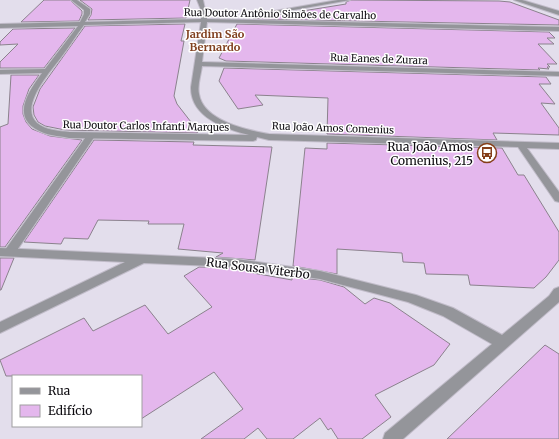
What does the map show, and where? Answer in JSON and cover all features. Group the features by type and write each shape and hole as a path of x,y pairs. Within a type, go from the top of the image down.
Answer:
{"street":[{"path":"74,0 86,9 87,14 82,25"},
{"name":"Rua João Amos Comenius","path":"200,0 204,10 204,21 195,89 196,97 201,107 220,122 247,132 269,137 559,146"},
{"path":"222,20 347,0"},
{"path":"517,0 559,14"},
{"path":"539,7 554,19"},
{"name":"Rua Doutor Antônio Simões de Carvalho","path":"0,26 82,25 222,20 559,29"},
{"name":"Rua Doutor Carlos Infanti Marques","path":"82,25 32,91 26,104 27,116 42,130 54,134 91,136 210,138 269,137"},
{"name":"Rua Eanes de Zurara","path":"199,64 559,74"},
{"path":"0,72 47,71"},
{"path":"4,253 91,136"},
{"path":"521,145 559,199"},
{"name":"Rua Sousa Viterbo","path":"4,253 236,263 320,275 411,298 448,312 503,343"},
{"path":"0,328 142,259"},
{"path":"391,439 554,299 559,292"}],"building":[{"path":"44,0 70,0 82,11 79,21 21,22"},
{"path":"80,0 190,0 186,18 88,20 92,9"},
{"path":"351,0 510,2 559,20 559,25 253,19 346,4 346,2"},
{"path":"185,24 181,41 184,41 174,96 177,104 198,131 197,133 65,130 45,126 38,122 34,115 33,107 40,89 85,26"},
{"path":"237,24 549,32 555,38 547,38 554,44 538,44 557,64 547,64 550,67 547,67 549,69 538,68 540,70 226,61 219,58"},
{"path":"75,28 44,68 0,68 0,62 18,44 0,45 0,42 13,29"},
{"path":"224,68 546,77 551,84 539,84 555,104 541,103 559,128 559,135 493,133 497,140 327,134 328,98 255,95 263,105 238,109 219,81"},
{"path":"11,75 39,75 29,89 23,106 23,114 26,122 32,129 50,136 82,140 5,247 0,247 0,127 8,124"},
{"path":"94,140 194,142 193,145 272,147 255,260 216,257 223,253 178,249 184,224 148,224 149,221 98,220 88,239 64,238 61,244 24,242"},
{"path":"327,143 502,148 518,175 524,175 559,232 559,260 546,277 534,288 470,285 468,275 426,274 424,263 403,262 402,253 337,249 337,274 293,266 305,148 327,149"},
{"path":"0,258 14,258 1,290 0,290"},
{"path":"199,267 236,268 254,271 253,273 292,280 292,277 320,280 344,287 365,304 374,298 390,303 450,344 434,365 375,395 391,417 362,439 338,439 331,428 328,430 320,418 293,439 267,439 258,428 244,439 201,439 243,409 214,372 142,418 142,375 6,376 0,360 84,318 93,331 145,305 168,334 212,307 184,276"},
{"path":"545,345 559,354 559,439 447,439"}],"place":[{"name":"Rua João Amos Comenius, 215","path":"487,153"}],"district":[{"name":"Jardim São Bernardo","path":"215,40"}]}
